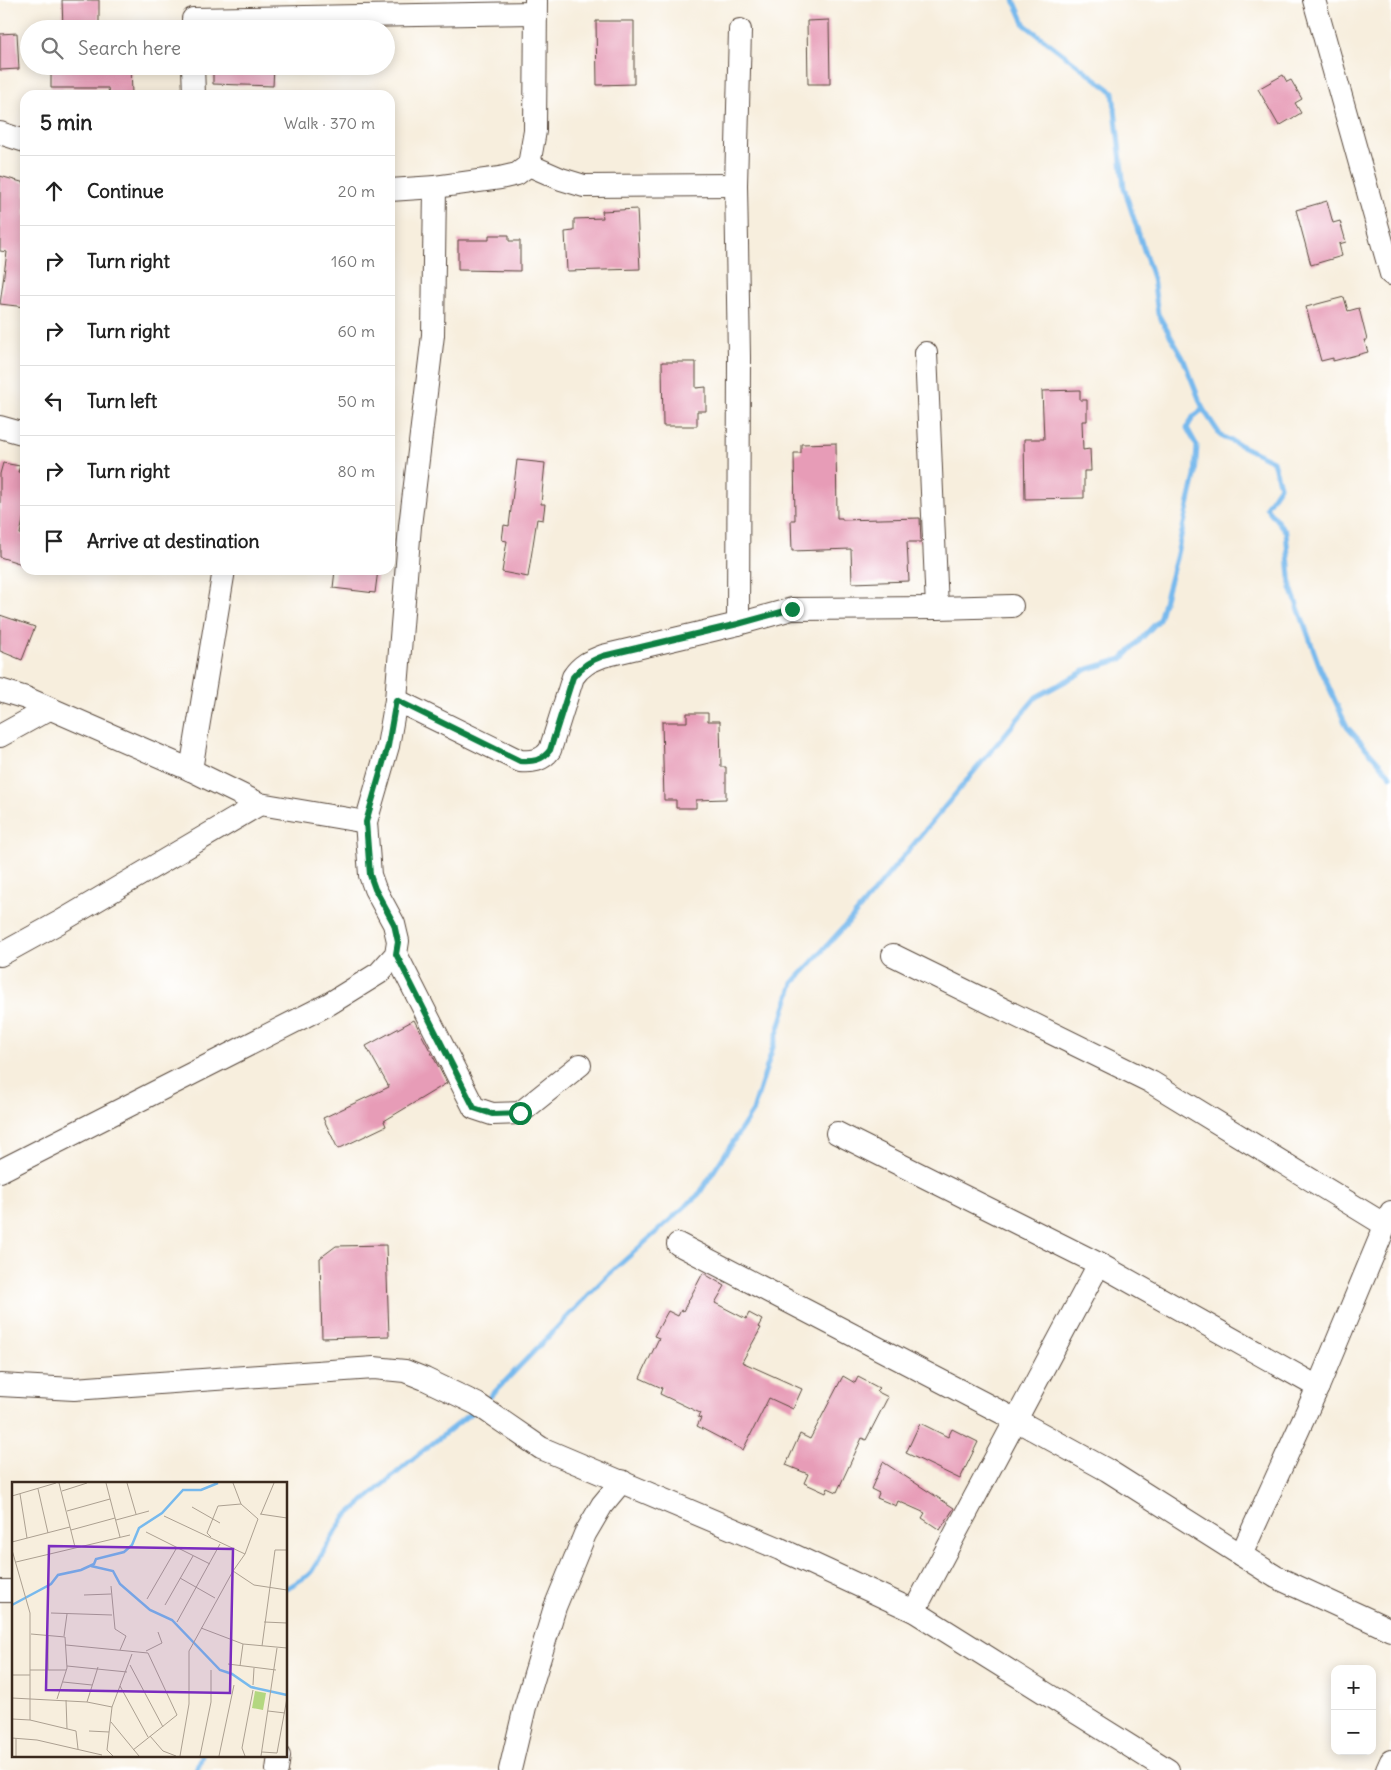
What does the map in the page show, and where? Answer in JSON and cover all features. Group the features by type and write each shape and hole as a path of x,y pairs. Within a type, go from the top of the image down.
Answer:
{"street":[{"path":"1314,0 1388,250 1391,274"},
{"path":"193,16 536,6 535,131 529,165 517,174 500,178 435,187 395,190"},
{"path":"738,624 739,357 736,185 740,30"},
{"path":"193,75 194,90"},
{"path":"0,134 20,140"},
{"path":"529,165 561,179 584,186 736,185"},
{"path":"0,1171 329,1004 379,973 396,954 398,942 394,924 375,889 370,875 366,822 388,746 396,700 410,526 433,335 435,187"},
{"path":"926,353 937,608"},
{"path":"0,427 20,433"},
{"path":"191,770 223,575"},
{"path":"396,700 520,761 530,762 541,758 550,750 573,677 588,662 603,656 738,624 792,609 1012,606"},
{"path":"0,690 26,698 191,770 260,804 366,822"},
{"path":"0,736 49,709"},
{"path":"0,955 260,804"},
{"path":"396,954 474,1108 492,1114 520,1113 580,1065"},
{"path":"893,955 1151,1082 1388,1219 1318,1387 1241,1555"},
{"path":"837,1133 1098,1264 1318,1387"},
{"path":"678,1244 1016,1420 1107,1470 1276,1577 1391,1630"},
{"path":"914,1611 1098,1264"},
{"path":"0,1385 74,1389 374,1368 405,1371 481,1407 541,1448 780,1549 914,1611 1168,1770"},
{"path":"510,1770 525,1707 554,1607 585,1534 602,1505 622,1481"},
{"path":"1388,1770 1391,1761"}],"building":[{"path":"62,0 99,0 99,20 63,20"},
{"path":"829,20 830,84 808,84 807,21"},
{"path":"596,21 634,21 634,84 597,85"},
{"path":"17,33 19,69 0,70 0,34"},
{"path":"51,75 131,75 132,90 51,88"},
{"path":"213,75 274,75 273,86 213,84"},
{"path":"1283,75 1287,82 1291,80 1302,99 1295,103 1301,113 1279,126 1258,89"},
{"path":"0,176 20,182 20,306 0,304 7,252 0,251"},
{"path":"1327,201 1333,223 1340,221 1346,242 1339,244 1342,256 1311,265 1296,210"},
{"path":"637,209 640,269 567,271 565,232 574,231 574,219 603,218 602,211"},
{"path":"489,235 509,235 509,241 520,241 520,271 458,270 458,240 489,240"},
{"path":"1344,297 1348,311 1359,308 1367,340 1364,340 1368,352 1333,361 1333,358 1321,361 1306,307"},
{"path":"662,362 696,362 696,388 706,387 706,411 697,411 697,426 663,426"},
{"path":"1080,390 1080,400 1087,400 1087,421 1082,421 1083,450 1090,449 1091,471 1084,471 1084,498 1025,499 1024,439 1044,439 1042,391"},
{"path":"836,443 837,518 842,518 842,520 920,518 921,542 907,542 909,581 852,583 851,549 792,551 791,520 795,520 794,453 801,453 801,444"},
{"path":"517,460 545,463 541,504 545,504 543,520 537,519 528,577 502,572 507,541 502,540 504,525 509,526"},
{"path":"3,463 20,466 18,472 20,472 20,563 0,557 0,474"},
{"path":"334,575 377,575 375,593 333,588"},
{"path":"0,615 35,627 22,660 0,651"},
{"path":"687,713 708,713 708,721 720,721 721,767 726,767 726,799 696,800 696,808 676,808 676,800 664,800 662,722 687,722"},
{"path":"414,1020 447,1083 384,1121 386,1126 338,1149 323,1118 389,1087 366,1046"},
{"path":"386,1245 389,1336 322,1338 320,1258 336,1246"},
{"path":"703,1273 725,1286 715,1303 746,1319 749,1313 762,1320 758,1327 761,1328 742,1362 802,1389 793,1409 769,1398 743,1450 697,1426 701,1418 698,1417 700,1413 660,1394 662,1388 640,1378 659,1338 654,1336 668,1311 678,1316 681,1310 683,1311"},
{"path":"843,1376 855,1383 858,1377 879,1388 876,1391 888,1397 866,1440 862,1438 837,1492 828,1488 826,1493 804,1483 808,1474 786,1465 800,1434 810,1439"},
{"path":"920,1423 948,1437 952,1429 978,1442 960,1479 906,1453"},
{"path":"883,1462 954,1508 940,1530 922,1518 925,1513 898,1501 896,1506 877,1498 879,1493 871,1489"}],"waterway":[{"path":"1014,0 1025,25 1113,92 1124,188 1153,278 1158,314 1183,358 1203,409 1221,436 1273,461 1280,486 1266,507 1286,532 1291,588 1319,665 1347,727 1391,776"},
{"path":"485,1402 607,1276 699,1194 753,1111 793,983 853,917 1036,697 1088,669 1122,659 1159,620 1195,476 1197,446 1187,428 1193,417 1203,409"},
{"path":"288,1588 310,1574 344,1518 414,1458 476,1409"},
{"path":"197,1770 201,1758"}],"route":[{"path":"520,1113 492,1114 474,1108 396,954 398,942 394,924 375,889 370,875 366,822 388,746 396,700 520,761 530,762 541,758 550,750 573,677 588,662 603,656 738,624 792,609"}]}
